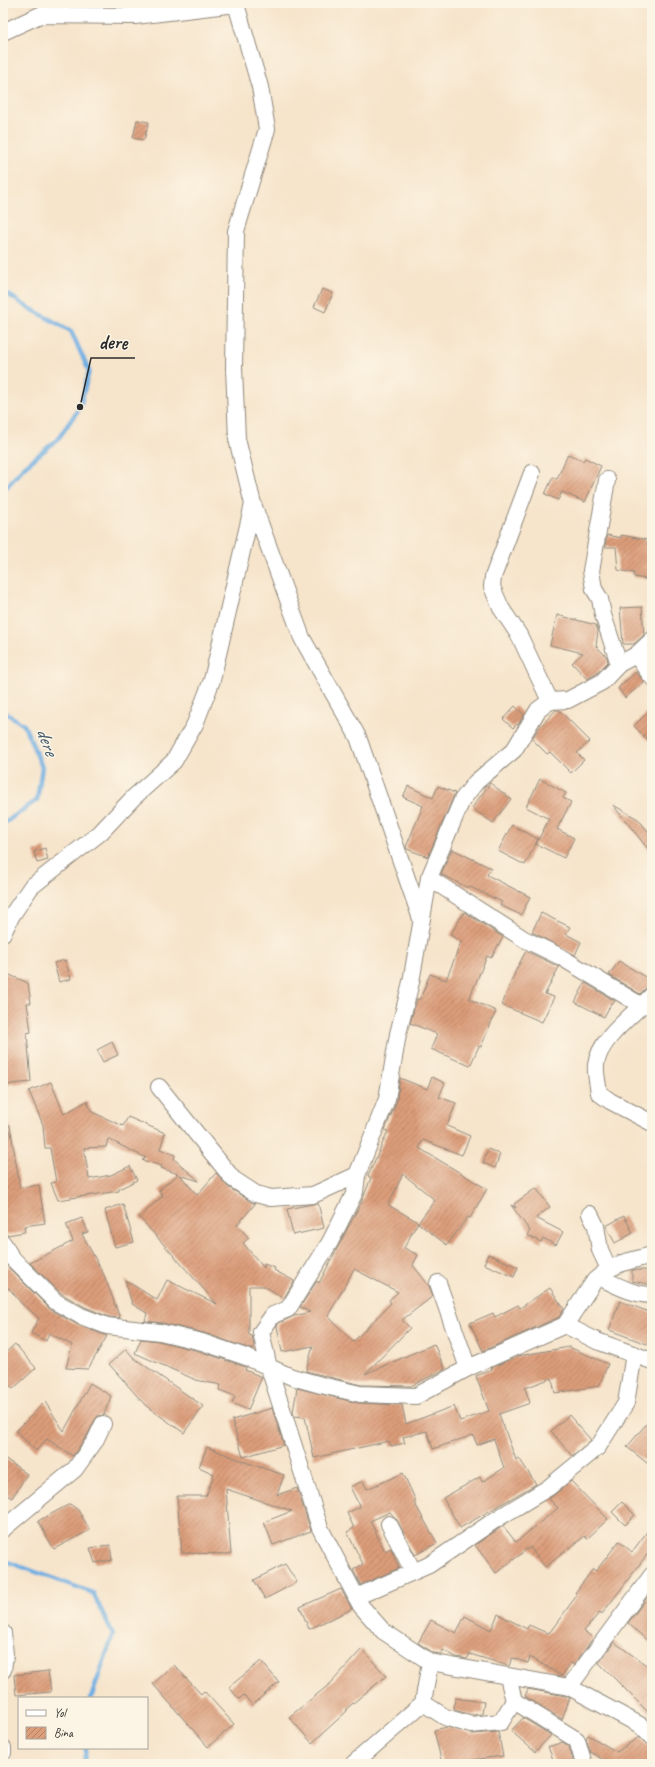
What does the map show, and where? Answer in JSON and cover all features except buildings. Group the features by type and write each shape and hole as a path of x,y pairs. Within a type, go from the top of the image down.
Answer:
{"street":[{"path":"3,32 40,15 135,16 236,4 260,87 267,129 236,231 234,368 238,439 253,504 302,638 358,737 421,919"},
{"path":"532,473 504,547 492,588 501,608 518,635 550,701"},
{"path":"607,480 591,571 594,589 600,599 603,615 619,664"},
{"path":"3,933 12,915 31,887 100,833 133,798 174,761 195,724 212,680 253,504"},
{"path":"652,640 636,655 619,664 602,682 568,700 550,701 538,710 514,750 476,782 462,800 429,878 411,982 398,1034 387,1098 357,1176 355,1192 330,1242 288,1309 273,1315 261,1332 269,1368 320,1528 361,1606 383,1630 430,1662 569,1688 640,1725 652,1737"},
{"path":"636,655 652,676"},
{"path":"429,878 524,939 647,1001 616,1029 598,1056 596,1066 599,1093 610,1101 652,1123"},
{"path":"159,1087 233,1179 256,1194 271,1198 313,1195 357,1176"},
{"path":"590,1214 596,1226 604,1273 621,1288 644,1295 652,1295"},
{"path":"3,1243 11,1257 56,1302 81,1316 107,1326 160,1332 202,1342 246,1357 292,1377 360,1394 416,1396 468,1368 565,1325 595,1280 622,1263 652,1255"},
{"path":"438,1283 468,1368"},
{"path":"565,1325 597,1341 652,1361"},
{"path":"356,1596 429,1565 495,1520 548,1488 598,1447 626,1402 634,1354"},
{"path":"3,1529 75,1469 95,1441 103,1424"},
{"path":"389,1524 413,1571"},
{"path":"569,1688 652,1575"},
{"path":"3,1633 5,1655 3,1670"},
{"path":"353,1764 423,1703 430,1662"},
{"path":"508,1677 514,1701 577,1740 584,1764"},
{"path":"423,1703 445,1717 471,1725 500,1722 514,1701"},
{"path":"3,1748 3,1753"}],"waterway":[{"name":"dere","path":"3,291 24,305 71,331 89,371 80,407 58,439 24,467 3,491"},
{"name":"dere","path":"3,711 24,725 42,767 37,800 3,824"},
{"path":"3,1560 93,1593 113,1635 91,1697"},
{"path":"86,1749 84,1761 86,1764"}],"place":[{"name":"dere","path":"80,407"}]}
